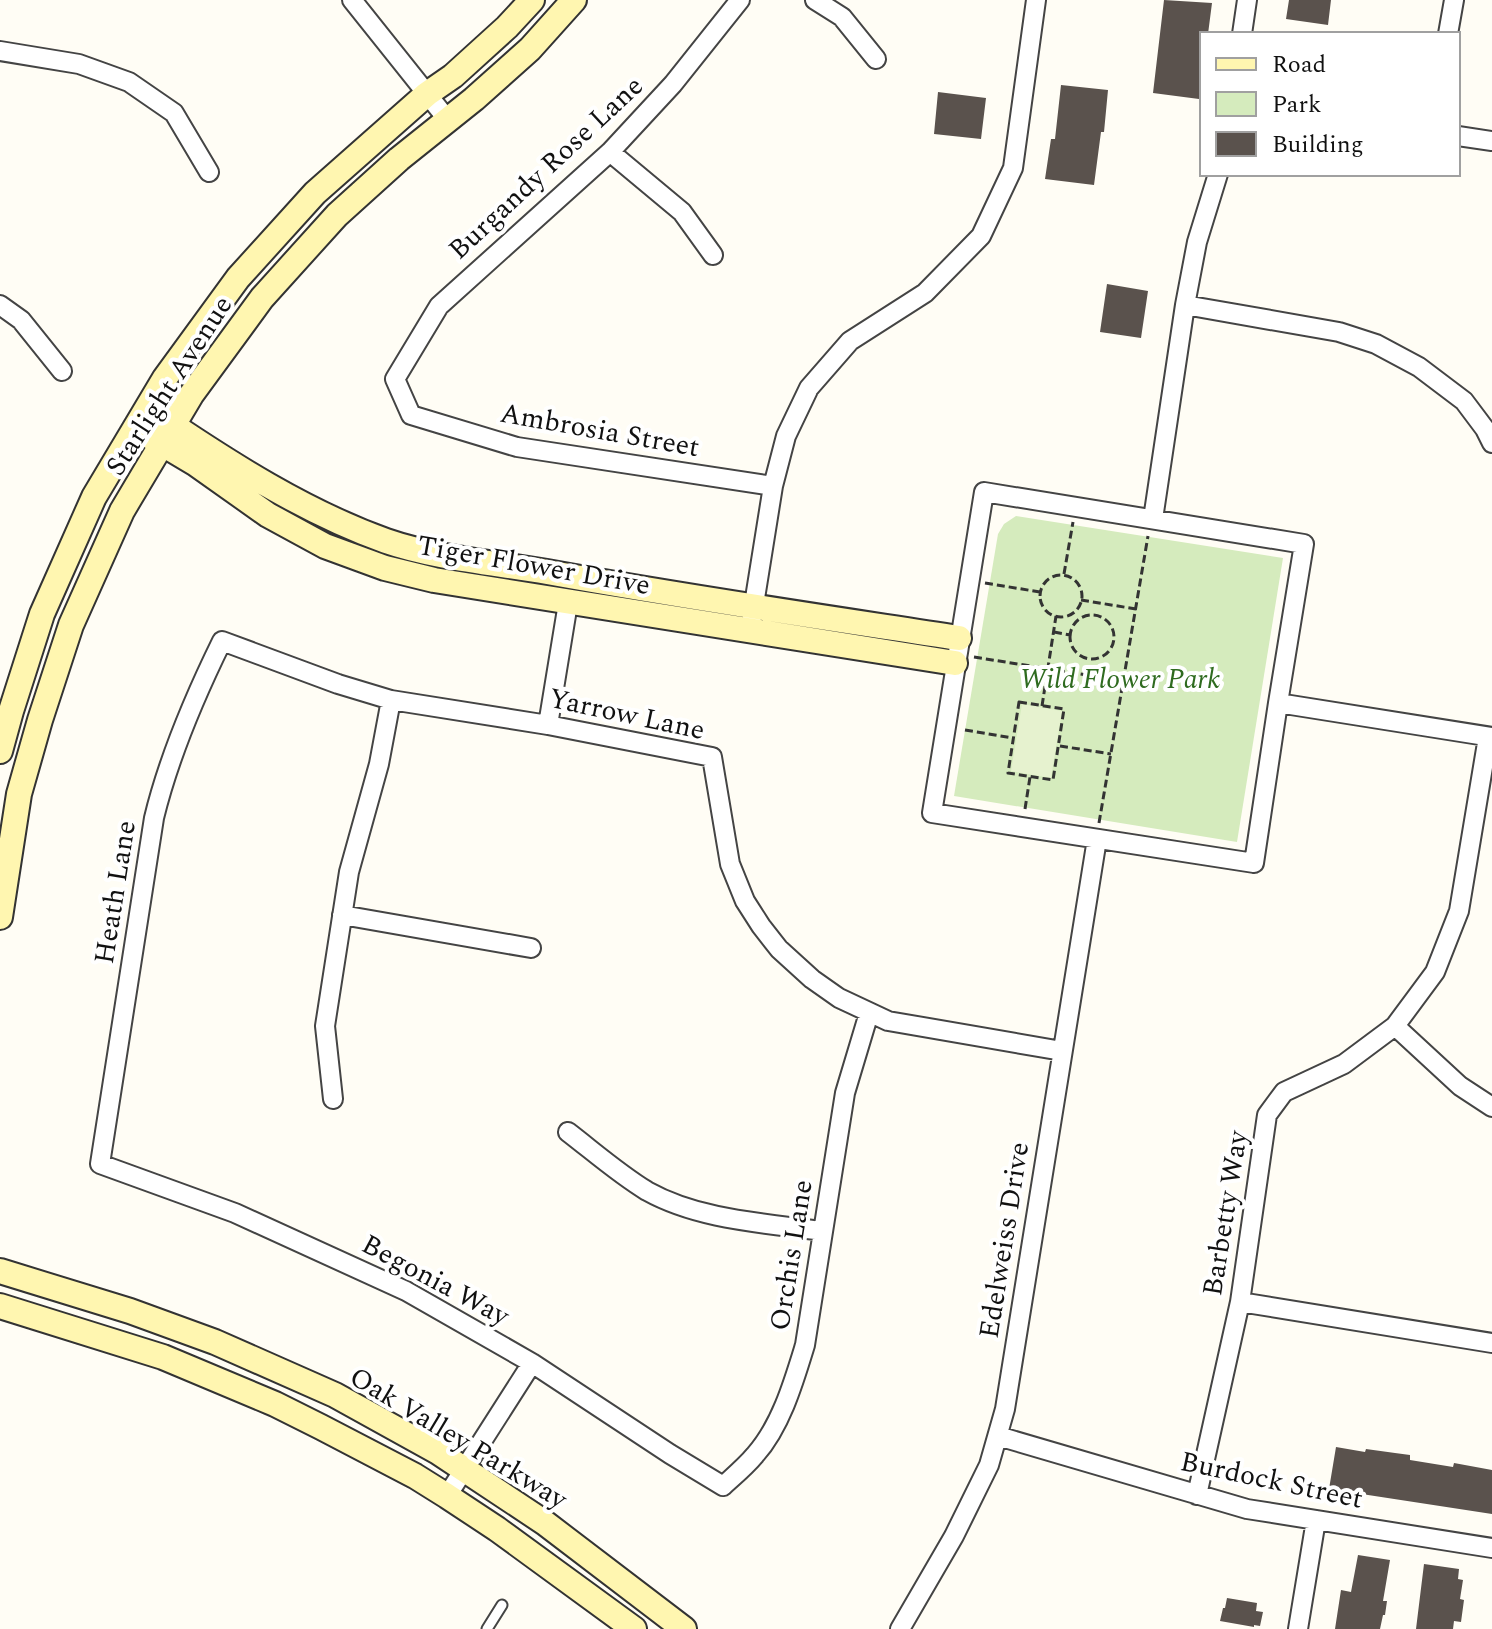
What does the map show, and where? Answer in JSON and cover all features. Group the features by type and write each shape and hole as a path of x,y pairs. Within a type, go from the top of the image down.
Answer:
{"street":[{"path":"352,0 447,119"},
{"name":"Starlight Avenue","path":"0,751 42,614 94,497 165,378 238,278 315,193 427,94 453,76 532,0"},
{"name":"Starlight Avenue","path":"0,917 10,792 40,720 71,625 122,511 191,395 262,298 337,215 530,49 574,0"},
{"name":"Burgandy Rose Lane","path":"395,379 439,306 610,152 673,84 740,0"},
{"path":"815,0 842,17 876,59"},
{"path":"752,618 773,486 786,436 809,388 850,341 925,293 981,236 1013,168 1036,0"},
{"path":"1242,32 1247,0"},
{"path":"1448,32 1454,0"},
{"path":"0,51 79,64 129,82 174,113 209,172"},
{"path":"1460,136 1492,141"},
{"path":"610,152 682,212 713,255"},
{"path":"1150,527 1197,242 1217,176"},
{"path":"0,305 21,320 62,371"},
{"path":"1185,305 1339,332 1376,344 1419,367 1464,401 1492,443"},
{"name":"Ambrosia Street","path":"395,379 411,415 517,447 773,486"},
{"name":"Tiger Flower Drive","path":"142,418 167,435 196,464 268,515 325,546 385,568 434,580 568,603 752,618"},
{"name":"Tiger Flower Drive","path":"167,435 212,452 289,497 388,542 752,618 957,652"},
{"path":"984,492 1076,507 1150,527 1304,544 1254,863 932,813 984,492"},
{"path":"548,725 568,603"},
{"name":"Yarrow Lane","path":"222,641 323,679 391,700 548,725 712,757 730,864 745,901 779,949 812,979 839,998 888,1021 1062,1051"},
{"name":"Heath Lane","path":"100,1164 154,818 162,784 195,696 222,641"},
{"path":"333,1099 325,1026 349,872 379,764 391,700"},
{"path":"1278,703 1490,737"},
{"name":"Barbetty Way","path":"1197,1495 1240,1302 1267,1115 1284,1092 1344,1064 1395,1026 1435,972 1459,911 1490,737"},
{"name":"Edelweiss Drive","path":"908,1626 989,1465 1005,1409 1097,839"},
{"path":"342,915 531,948"},
{"name":"Orchis Lane","path":"723,1486 756,1454 771,1431 794,1382 805,1345 845,1093 869,1013"},
{"path":"1395,1026 1460,1086 1492,1107"},
{"path":"568,1132 628,1178 674,1202 726,1217 822,1231"},
{"name":"Begonia Way","path":"100,1164 220,1207 406,1291 532,1363 723,1486"},
{"name":"Oak Valley Parkway","path":"0,1271 130,1311 215,1342 335,1395 438,1452 545,1523 684,1629"},
{"path":"1240,1302 1492,1343"},
{"name":"Oak Valley Parkway","path":"0,1306 163,1357 275,1404 359,1446 447,1496 497,1529 634,1629"},
{"path":"447,1496 532,1363"},
{"name":"Burdock Street","path":"998,1436 1247,1509 1492,1548"},
{"path":"1298,1629 1316,1520"}],"lane":[{"path":"487,1629 502,1605"}],"path":[{"path":"1064,575 1076,507"},
{"path":"1097,839 1150,527"},
{"path":"1064,575 1078,582 1081,600 1067,616 1056,616 1043,606 1040,592 1047,580 1064,575"},
{"path":"970,580 1040,592"},
{"path":"1081,600 1136,609"},
{"path":"1093,615 1107,621 1114,641 1112,648 1101,657 1087,659 1074,651 1070,635 1074,624 1093,615"},
{"path":"1042,706 1056,616"},
{"path":"1054,632 1070,635"},
{"path":"957,652 1124,681"},
{"path":"1019,702 1064,709 1053,780 1008,773 1013,738 1019,702"},
{"path":"965,730 1013,738"},
{"path":"1058,745 1111,754"},
{"path":"1022,827 1030,777"}],"green space":[{"name":"Wild Flower Park","path":"1016,516 1283,558 1237,842 954,796 998,534 1004,524"},
{"path":"1022,704 1062,711 1051,778 1011,771"}],"building":[{"path":"1164,0 1212,3 1208,32 1200,32 1199,99 1153,93"},
{"path":"1289,0 1331,0 1328,25 1286,19"},
{"path":"1061,85 1108,90 1094,185 1045,179 1051,139 1055,139"},
{"path":"938,92 986,98 981,139 934,134"},
{"path":"1107,284 1148,291 1141,338 1100,332"},
{"path":"1336,1447 1410,1455 1410,1460 1492,1470 1492,1514 1329,1489"},
{"path":"1358,1555 1390,1560 1383,1601 1387,1601 1385,1615 1380,1629 1335,1629 1341,1590 1351,1592"},
{"path":"1424,1564 1459,1569 1458,1579 1463,1580 1460,1599 1464,1600 1461,1622 1454,1621 1453,1629 1416,1629"},
{"path":"1227,1598 1257,1603 1256,1611 1263,1612 1260,1626 1220,1621"}]}
